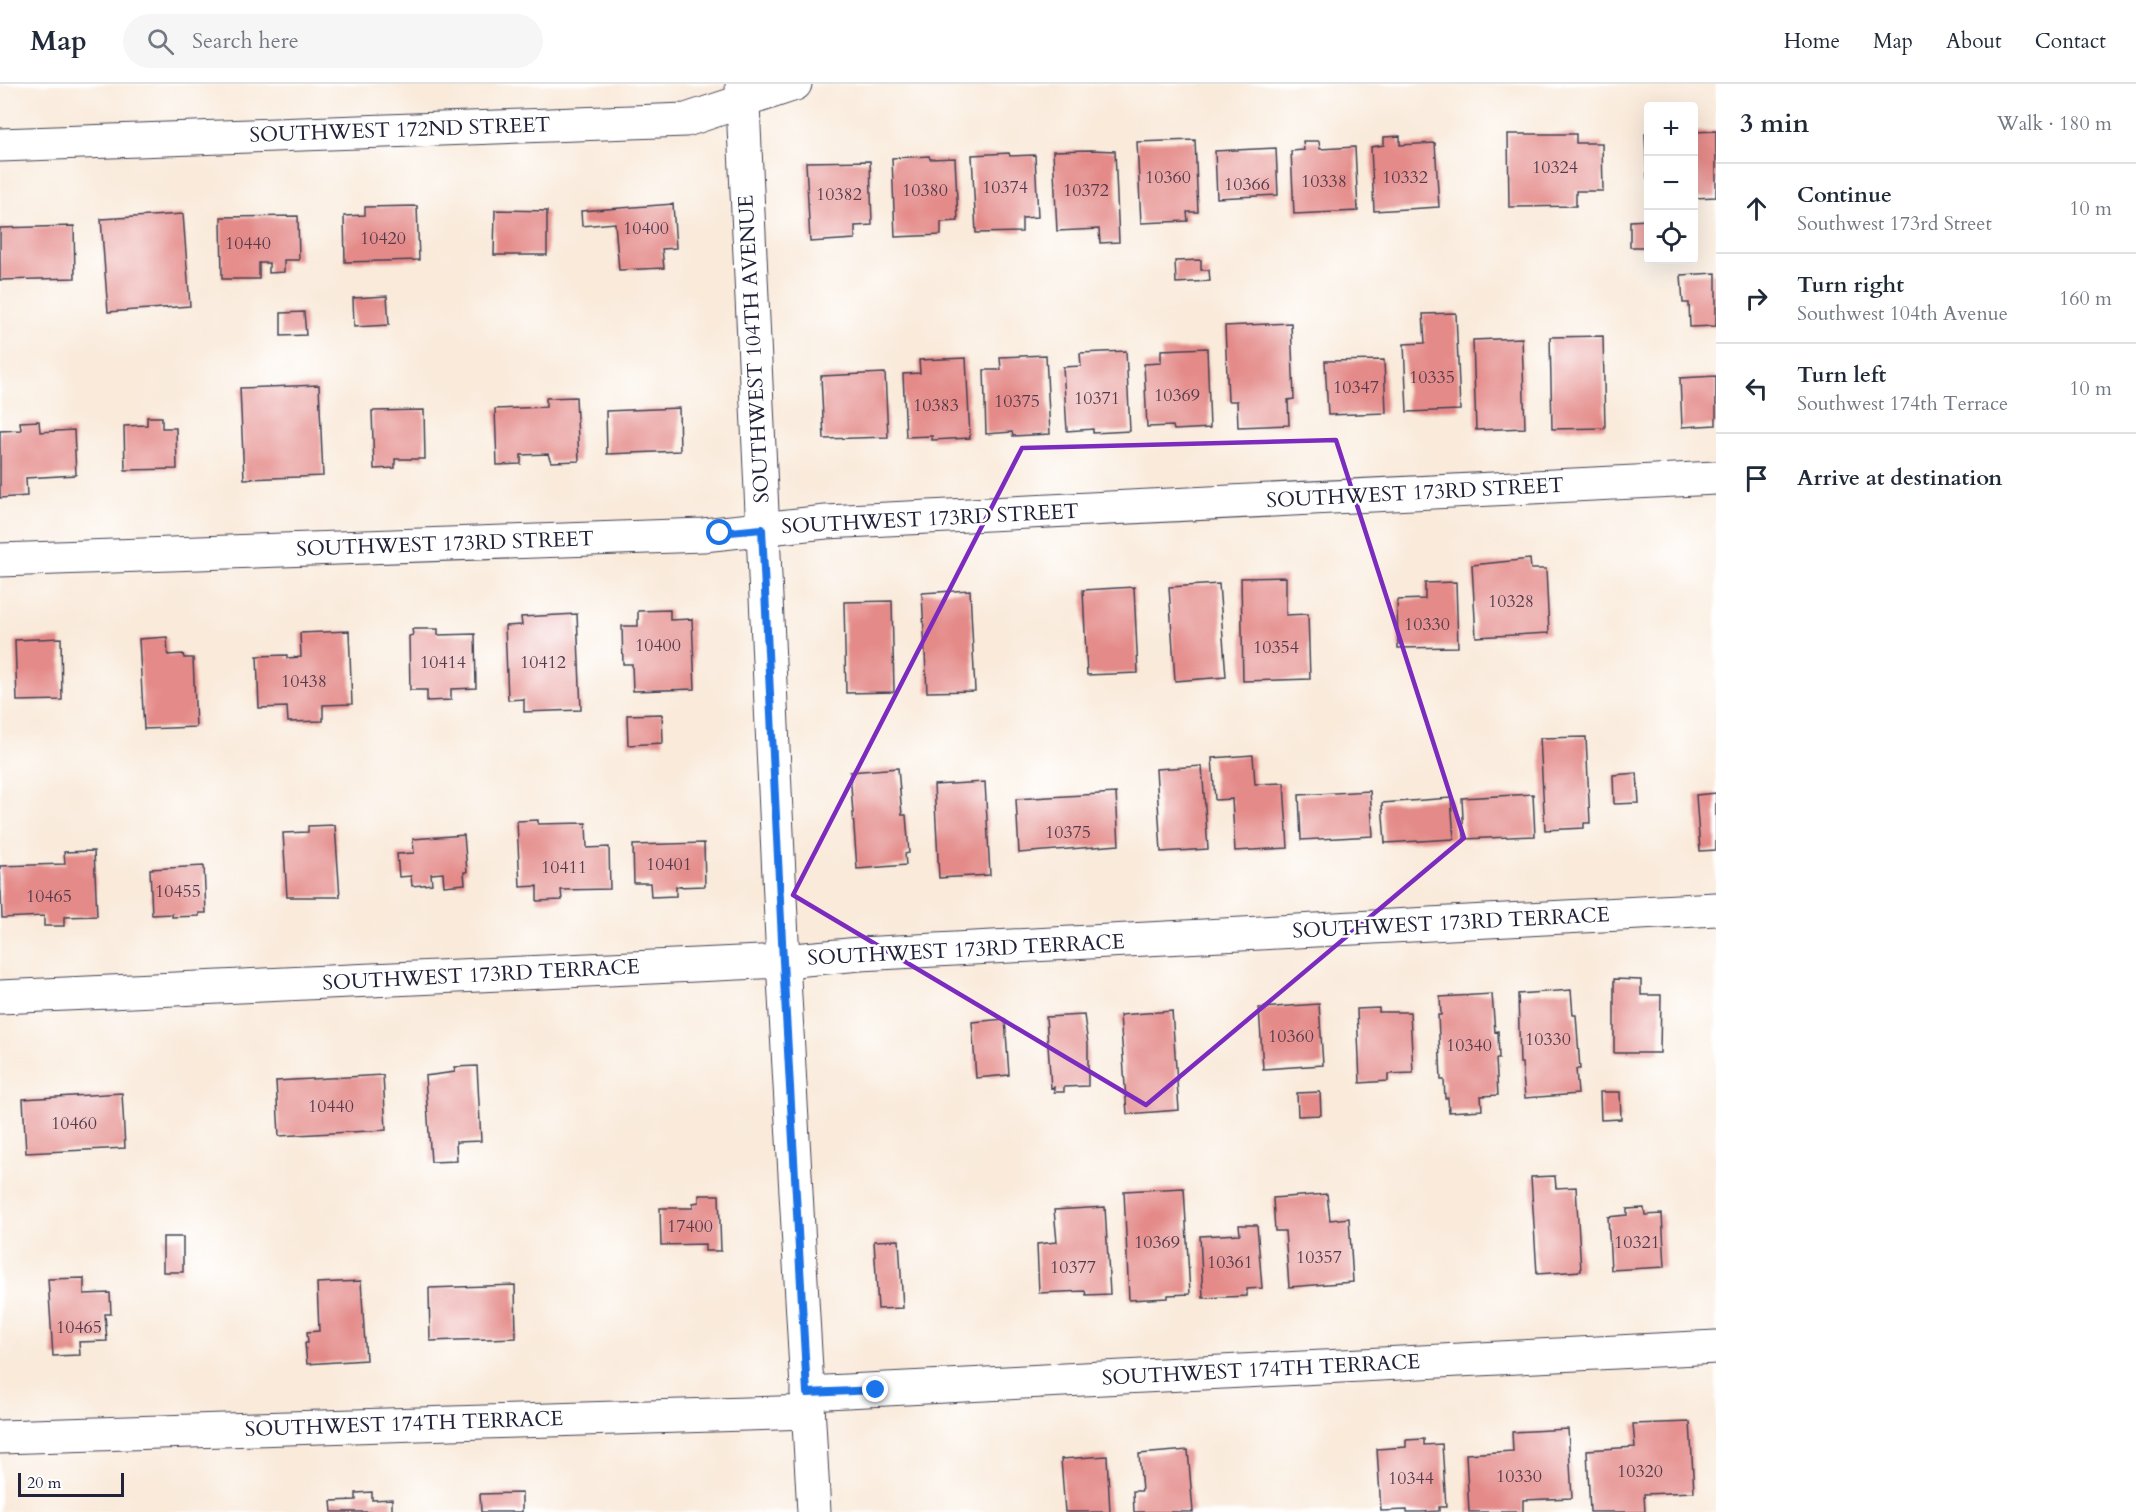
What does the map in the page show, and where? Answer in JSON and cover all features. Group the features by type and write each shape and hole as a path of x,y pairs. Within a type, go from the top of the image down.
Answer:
{"street":[{"name":"SOUTHWEST 172ND STREET","path":"0,145 686,120 742,92 795,84"},
{"name":"SOUTHWEST 104TH AVENUE","path":"742,92 783,961 814,1512"},
{"name":"SOUTHWEST 173RD STREET","path":"0,560 703,535 826,522 1716,478"},
{"name":"SOUTHWEST 173RD TERRACE","path":"0,997 783,961 860,954 1716,909"},
{"name":"SOUTHWEST 174TH TERRACE","path":"0,1437 807,1402 1716,1347"}],"highlighted area":[{"path":"1336,440 1464,838 1146,1105 793,895 1022,448"}],"building":[{"path":"1716,131 1716,197 1698,198 1698,132"},
{"path":"1508,134 1576,134 1576,143 1602,143 1603,191 1576,191 1576,206 1509,207"},
{"path":"1400,136 1400,145 1435,143 1439,207 1374,211 1371,147 1384,145 1384,137"},
{"path":"1195,140 1198,212 1187,212 1188,221 1141,223 1137,142"},
{"path":"1303,141 1319,141 1320,149 1355,147 1358,211 1294,214 1291,151 1304,150"},
{"path":"1276,148 1278,195 1217,198 1215,151"},
{"path":"1053,151 1115,151 1119,242 1100,243 1099,229 1057,231"},
{"path":"1009,153 1010,156 1035,155 1038,217 1022,218 1022,232 976,233 972,155"},
{"path":"929,156 930,159 955,158 958,221 941,222 941,235 895,237 892,158"},
{"path":"870,161 872,225 855,226 855,239 810,242 806,162"},
{"path":"673,204 676,248 662,249 664,268 619,270 615,223 582,226 581,211"},
{"path":"417,206 419,260 345,262 344,216 365,215 365,207"},
{"path":"495,210 547,211 547,255 494,255"},
{"path":"183,214 190,306 108,312 101,219"},
{"path":"298,216 299,260 284,260 284,272 269,273 269,263 259,263 259,279 222,279 221,217"},
{"path":"1644,220 1644,247 1630,247 1630,221"},
{"path":"74,226 75,278 0,280 0,228"},
{"path":"1201,260 1201,270 1209,270 1210,281 1176,283 1175,261"},
{"path":"1716,273 1716,326 1690,327 1689,303 1683,303 1681,275"},
{"path":"387,296 389,325 354,327 353,298"},
{"path":"304,312 306,335 281,336 281,313"},
{"path":"1456,313 1460,410 1407,412 1404,344 1425,343 1423,314"},
{"path":"1291,323 1294,399 1288,400 1289,425 1238,427 1237,401 1228,401 1225,326"},
{"path":"1603,336 1605,428 1552,429 1550,337"},
{"path":"1522,338 1525,428 1476,430 1473,340"},
{"path":"1207,348 1210,428 1174,430 1173,426 1147,427 1144,364 1161,363 1161,350"},
{"path":"1126,351 1130,431 1093,433 1093,429 1067,431 1063,367 1081,366 1080,353"},
{"path":"1046,355 1050,434 1013,436 1012,432 986,434 984,370 1001,370 1000,357"},
{"path":"966,358 970,438 932,440 932,436 906,437 903,374 920,373 919,360"},
{"path":"1384,360 1386,413 1328,415 1325,361"},
{"path":"885,373 888,437 824,439 821,376"},
{"path":"1716,376 1716,425 1682,427 1680,378"},
{"path":"319,385 323,476 244,479 240,388"},
{"path":"576,397 579,461 551,462 548,454 521,455 521,464 497,465 495,409 546,407 546,398"},
{"path":"679,408 680,451 607,454 606,411"},
{"path":"424,410 425,459 395,459 395,468 374,469 372,411"},
{"path":"147,417 162,417 162,428 176,428 177,469 125,470 124,426 147,425"},
{"path":"39,421 40,432 74,430 76,475 26,478 27,496 0,498 0,431 21,430 20,422"},
{"path":"1530,559 1531,569 1546,569 1549,633 1476,637 1472,565"},
{"path":"1286,577 1286,615 1308,614 1310,679 1243,681 1241,578"},
{"path":"1456,582 1458,647 1398,648 1397,600 1425,599 1425,583"},
{"path":"1219,584 1226,677 1175,681 1169,587"},
{"path":"1134,587 1138,673 1087,675 1083,590"},
{"path":"970,590 975,691 927,692 922,593"},
{"path":"892,601 894,692 846,693 844,602"},
{"path":"670,610 670,620 692,619 695,689 633,691 632,664 623,664 622,626 638,626 638,611"},
{"path":"577,614 581,710 524,712 524,699 508,700 505,626 522,625 521,617"},
{"path":"412,629 438,629 438,635 475,634 476,688 451,689 451,700 427,701 427,690 410,690 409,636 413,635"},
{"path":"349,631 352,704 323,705 323,721 288,722 287,707 259,708 257,656 301,657 300,633"},
{"path":"167,637 168,655 183,654 184,658 193,658 196,727 144,729 139,639"},
{"path":"61,638 62,700 17,701 15,640"},
{"path":"662,714 663,743 628,745 627,715"},
{"path":"1586,737 1590,823 1584,823 1584,828 1545,830 1540,738"},
{"path":"1253,755 1255,784 1284,783 1288,848 1235,851 1232,799 1215,800 1212,758"},
{"path":"1202,766 1208,849 1161,852 1156,769"},
{"path":"898,768 902,815 906,815 909,853 905,854 906,865 857,869 850,772"},
{"path":"1637,773 1639,803 1614,804 1613,775"},
{"path":"985,782 990,875 939,878 934,785"},
{"path":"1370,791 1373,836 1301,840 1299,795"},
{"path":"1116,793 1119,845 1019,853 1016,799"},
{"path":"1716,793 1716,850 1700,851 1696,795"},
{"path":"1533,794 1535,836 1464,839 1462,798"},
{"path":"1451,798 1454,839 1385,843 1382,803"},
{"path":"538,820 538,824 586,823 587,848 609,847 610,889 561,890 562,900 537,901 537,886 520,887 517,821"},
{"path":"335,825 340,897 287,897 283,833 308,832 308,826"},
{"path":"464,835 467,872 464,872 465,884 444,886 443,873 431,874 432,884 412,886 411,876 399,877 397,854 414,853 413,839"},
{"path":"704,843 705,886 676,887 676,896 651,897 650,883 634,883 633,845"},
{"path":"94,851 97,916 64,917 64,926 44,926 44,916 2,918 0,866 65,864 64,852"},
{"path":"204,866 206,913 199,913 199,916 172,917 172,914 152,915 150,869"},
{"path":"1614,979 1641,980 1641,995 1661,995 1660,1053 1614,1053"},
{"path":"1571,990 1573,1015 1576,1015 1580,1069 1576,1069 1578,1094 1525,1098 1522,1063 1520,1063 1518,994"},
{"path":"1492,994 1495,1032 1498,1031 1499,1059 1496,1059 1498,1095 1481,1096 1482,1110 1449,1112 1444,1080 1441,1080 1438,1015 1441,1015 1440,997"},
{"path":"1319,1004 1323,1065 1263,1069 1259,1008"},
{"path":"1379,1008 1379,1012 1410,1012 1413,1073 1388,1074 1388,1081 1360,1083 1357,1009"},
{"path":"1172,1011 1179,1110 1127,1114 1120,1015"},
{"path":"1084,1015 1088,1044 1088,1086 1064,1087 1064,1092 1054,1092 1054,1087 1051,1088 1046,1017"},
{"path":"1005,1019 1009,1075 976,1078 972,1022"},
{"path":"477,1066 481,1141 456,1142 457,1161 431,1162 425,1076 455,1072 454,1067"},
{"path":"383,1075 386,1130 279,1136 276,1081"},
{"path":"1320,1092 1321,1115 1298,1116 1297,1093"},
{"path":"1600,1092 1620,1092 1621,1119 1601,1120"},
{"path":"122,1093 125,1148 26,1153 23,1099"},
{"path":"1555,1176 1556,1188 1576,1187 1581,1271 1537,1274 1531,1177"},
{"path":"1184,1188 1190,1294 1168,1295 1168,1298 1129,1300 1124,1191"},
{"path":"1327,1194 1330,1220 1349,1218 1353,1282 1289,1287 1285,1231 1275,1231 1273,1198"},
{"path":"699,1195 719,1195 721,1251 705,1251 705,1244 661,1245 660,1208 693,1208 693,1203 699,1202"},
{"path":"1105,1207 1110,1294 1086,1295 1085,1291 1039,1293 1037,1244 1057,1242 1054,1210"},
{"path":"1644,1208 1645,1215 1662,1214 1665,1267 1611,1270 1608,1217 1627,1215 1627,1209"},
{"path":"1239,1225 1257,1225 1262,1288 1247,1289 1247,1296 1203,1298 1200,1236 1240,1234"},
{"path":"163,1237 183,1237 183,1272 163,1272"},
{"path":"899,1240 903,1308 878,1309 874,1241"},
{"path":"84,1278 84,1294 110,1293 111,1314 105,1314 107,1341 79,1342 80,1355 53,1356 48,1279"},
{"path":"361,1281 366,1360 307,1364 305,1343 308,1343 307,1332 319,1331 317,1283"},
{"path":"515,1285 516,1338 430,1341 429,1288"},
{"path":"1690,1422 1694,1492 1644,1494 1645,1512 1590,1512 1587,1450 1635,1447 1633,1424"},
{"path":"1568,1429 1572,1498 1523,1500 1523,1512 1469,1512 1466,1454 1513,1451 1512,1432"},
{"path":"1424,1439 1424,1445 1442,1444 1446,1507 1439,1507 1439,1511 1381,1511 1377,1449 1406,1447 1406,1440"},
{"path":"1188,1450 1193,1512 1134,1512 1133,1491 1142,1491 1139,1454"},
{"path":"1107,1456 1110,1512 1065,1512 1061,1459"},
{"path":"372,1492 372,1500 392,1499 392,1512 332,1512 331,1501 356,1500 356,1493"},
{"path":"522,1493 522,1512 481,1512 480,1494"}],"route":[{"path":"720,533 762,529 807,1393 876,1390"}]}
